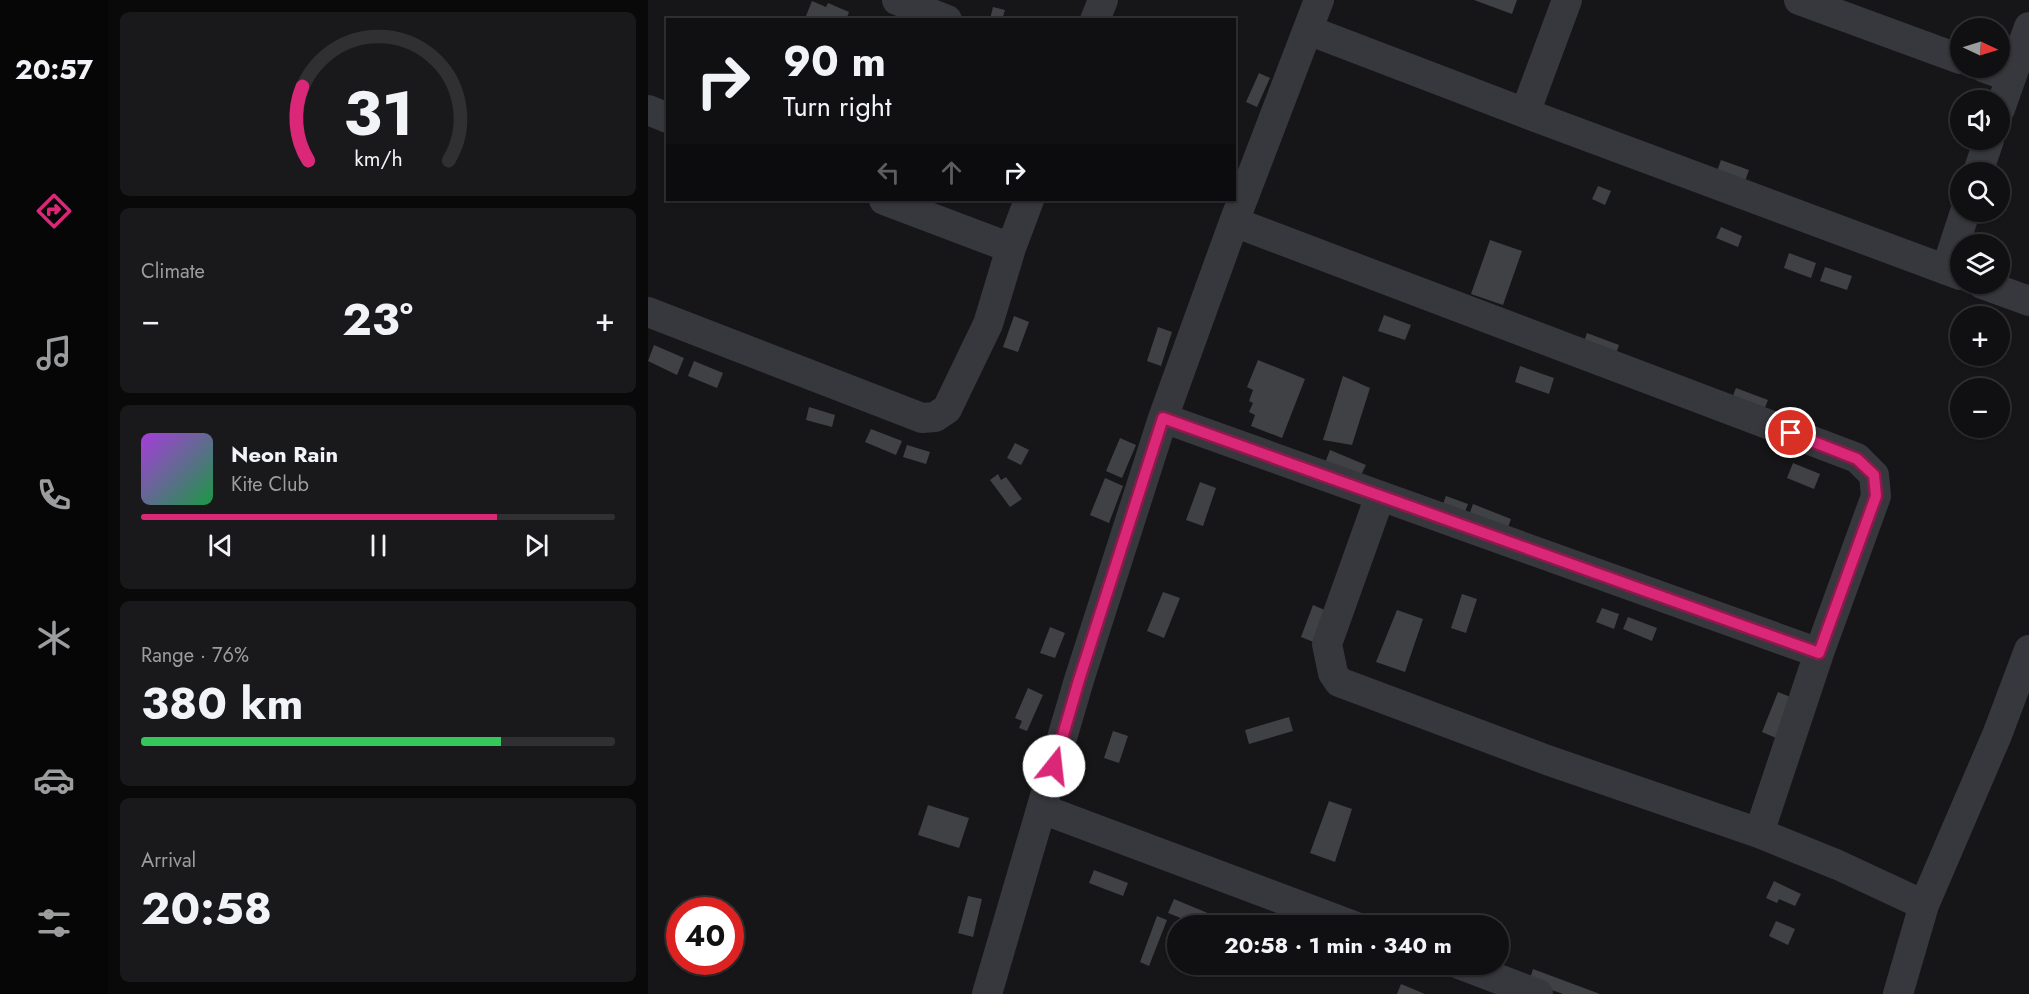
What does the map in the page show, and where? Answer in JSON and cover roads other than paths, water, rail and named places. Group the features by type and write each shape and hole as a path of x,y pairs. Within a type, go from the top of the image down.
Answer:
{"street":[{"path":"897,0 942,18"},
{"path":"1096,18 1102,0"},
{"path":"987,994 1079,680 1163,418 1234,222 1319,0"},
{"path":"1525,113 1567,0"},
{"path":"1800,0 1950,55"},
{"path":"2010,54 2029,27"},
{"path":"1308,30 1950,271"},
{"path":"648,110 666,117"},
{"path":"887,201 1011,248"},
{"path":"648,312 922,418 935,417 946,409 988,324 1011,248 1029,201"},
{"path":"1234,222 1857,459 1874,475 1876,496 1819,653 1759,833"},
{"path":"2010,294 2029,301"},
{"path":"1163,418 1819,653"},
{"path":"1380,496 1327,644 1333,673 1339,682 1547,760 1759,833 1838,865 1924,905"},
{"path":"1898,994 1924,905 1997,735 2029,650"},
{"path":"1042,809 1325,915"},
{"path":"1488,975 1538,994"}]}
